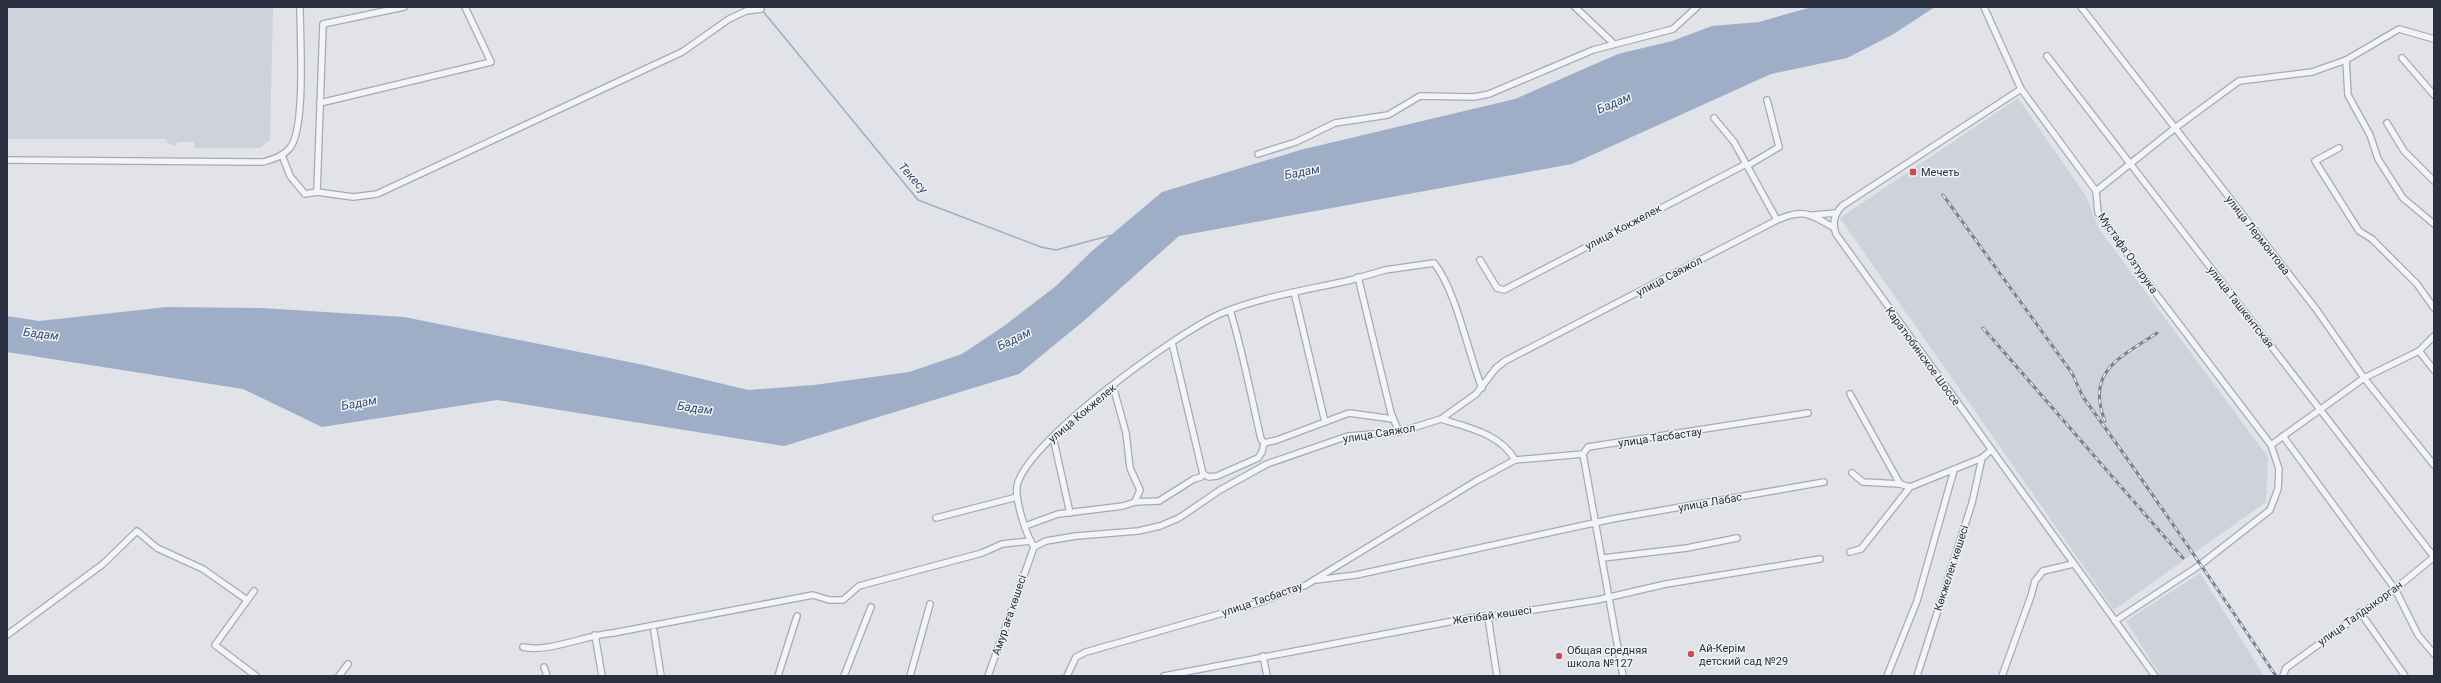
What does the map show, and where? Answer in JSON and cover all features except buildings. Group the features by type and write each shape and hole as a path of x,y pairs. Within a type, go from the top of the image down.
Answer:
{"street":[{"path":"7,160 263,162 282,155 290,147 299,122 300,7"},
{"path":"317,192 323,24 404,7"},
{"path":"320,103 491,62 465,7"},
{"path":"1575,7 1613,44"},
{"path":"1258,154 1296,142 1334,124 1388,115 1420,96 1474,97 1489,94 1593,50 1673,29 1689,9 1697,7"},
{"path":"1984,7 2021,89 2096,191 2175,128 2239,81 2312,72 2346,60 2399,30 2434,39"},
{"name":"улица Лермонтова","path":"2081,7 2316,309 2364,378 2434,465"},
{"path":"282,155 290,176 296,186 305,194 317,192 353,197 377,194 682,52 729,19 746,11 761,9"},
{"name":"улица Ташкентская","path":"2047,56 2434,557"},
{"path":"2402,58 2434,95"},
{"path":"2346,60 2348,95 2370,135 2378,159 2403,198 2434,224"},
{"path":"1834,228 1836,213 1842,206 2021,89"},
{"name":"улица Кокжелек","path":"1480,260 1497,288 1500,290 1779,147 1767,100"},
{"path":"1714,118 1734,142 1777,220"},
{"path":"2387,122 2404,151 2434,181"},
{"path":"2339,148 2315,162 2359,231 2372,239 2417,284 2434,308"},
{"name":"Мустафа Озтурука","path":"2096,191 2098,212 2160,299 2271,445 2279,469 2278,489 2270,510 2200,565 2115,621"},
{"path":"1813,215 1836,213"},
{"name":"улица Саяжол","path":"1034,547 1046,541 1076,536 1138,531 1160,526 1179,518 1220,490 1267,464 1348,436 1398,432 1441,419 1482,388 1496,368 1505,361 1777,220 1790,214 1813,215 1834,228"},
{"name":"Каратюбинское Шоссе","path":"1834,228 1836,234 1990,451 2074,564 2154,676"},
{"name":"улица Кокжелек","path":"1034,547 1030,541 1025,526 1017,497 1017,487 1021,476 1039,450 1076,415 1113,386 1172,343 1207,321 1230,310 1294,292 1351,280 1358,277 1434,263 1455,308 1471,360 1482,388"},
{"path":"1358,277 1393,419 1398,432"},
{"path":"1294,292 1325,422"},
{"path":"1203,474 1209,477 1217,476 1258,458 1262,452 1262,441 1230,310"},
{"path":"2271,445 2364,378 2419,351 2434,336"},
{"path":"1172,343 1203,474"},
{"path":"2419,351 2434,370"},
{"path":"1113,386 1126,433 1130,468 1140,490 1136,502"},
{"path":"1850,394 1900,484"},
{"path":"1262,441 1354,412 1393,419"},
{"name":"улица Тасбастау","path":"1067,676 1076,658 1086,652 1258,603 1312,581 1476,481 1514,460 1583,454 1588,447 1808,413"},
{"path":"1441,419 1481,431 1498,442 1514,460"},
{"path":"1053,436 1070,513"},
{"path":"2283,436 2394,589 2418,635 2434,654"},
{"path":"1850,552 1861,549 1910,487 1982,458 1990,451"},
{"path":"1583,454 1610,596 1616,641 1623,676"},
{"name":"Көкжелек көшесі","path":"1917,676 1972,503 1982,458"},
{"path":"1887,676 1917,601 1954,470"},
{"path":"1852,473 1863,482 1900,484 1910,487"},
{"path":"1025,526 1058,514 1123,506 1136,502 1159,501 1194,479 1201,477 1203,474"},
{"name":"улица Лабас","path":"1312,581 1356,575 1596,524 1612,519 1824,482"},
{"path":"936,518 1017,497"},
{"path":"7,635 103,564 137,531 157,548 203,569 247,600"},
{"path":"1603,558 1686,548 1737,538"},
{"path":"523,647 536,648 699,615 733,611 813,595 819,595 829,600 843,600 859,586 982,553 996,546 1030,541"},
{"name":"Амур аға көшесі","path":"988,676 1030,553 1034,547"},
{"name":"улица Талдыкорган","path":"2283,676 2286,668 2360,612 2394,589 2434,557"},
{"name":"Жетібай көшесі","path":"1164,676 1480,616 1488,617 1610,596 1666,584 1820,559"},
{"path":"2002,676 2031,596 2034,581 2042,571 2074,564"},
{"path":"254,591 215,645 256,676"},
{"path":"910,676 930,604"},
{"path":"844,676 871,607"},
{"path":"2360,612 2405,676"},
{"path":"778,676 797,616"},
{"path":"1488,617 1497,676"},
{"path":"654,631 661,676"},
{"path":"595,635 602,676"},
{"path":"1263,656 1267,676"},
{"path":"339,676 348,664"},
{"path":"544,668 547,676"}],"shaded area":[{"path":"7,7 273,7 270,140 260,148 195,148 194,142 177,142 177,145 174,145 167,143 166,139 7,139"},
{"path":"2018,98 2086,196 2099,229 2268,457 2266,502 2114,610 1840,218"},
{"path":"2200,573 2264,676 2161,676 2126,621"}],"water":[{"name":"Бадам","path":"1812,7 1935,7 1892,35 1847,58 1771,74 1572,164 1179,236 1086,319 1019,374 784,446 497,400 322,427 243,389 7,352 7,316 39,321 167,307 262,308 404,317 644,365 748,390 814,385 909,372 962,354 1004,326 1056,286 1092,251 1162,192 1300,150 1515,99 1618,54 1672,41 1712,26 1759,22"}],"waterway":[{"name":"Текесу","path":"762,10 918,200 1041,247 1056,250 1112,235"}],"railway":[{"path":"1943,195 2072,373 2083,397 2181,535 2276,676"},
{"path":"1983,328 2183,558"},
{"path":"2105,421 2100,404 2100,390 2103,378 2110,367 2119,358 2157,333"}],"place":[{"name":"Мечеть","path":"1913,172"},
{"name":"Ай-Керім детский сад №29","path":"1691,654"},
{"name":"Общая средняя школа №127","path":"1559,656"}]}
